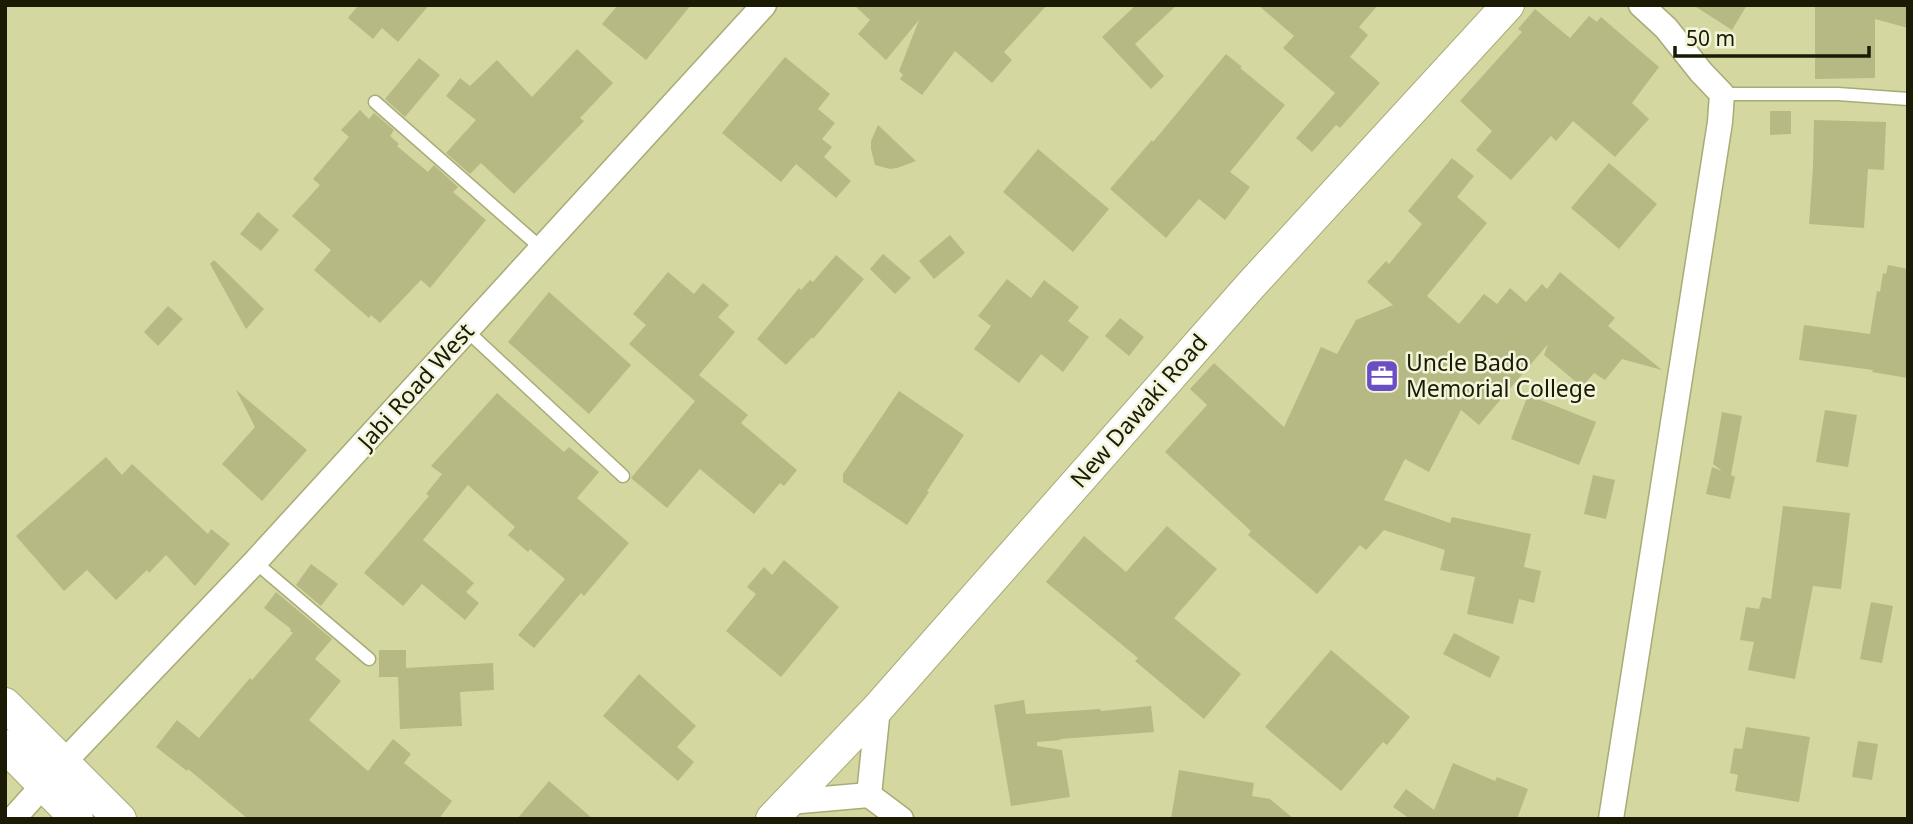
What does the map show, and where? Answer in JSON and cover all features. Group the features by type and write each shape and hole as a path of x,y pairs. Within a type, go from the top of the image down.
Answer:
{"street":[{"name":"Jabi Road West","path":"13,819 255,562 764,5"},
{"name":"New Dawaki Road","path":"781,810 878,708 1251,285 1508,5"},
{"path":"1611,819 1720,122 1722,94 1666,28 1641,5"},
{"path":"5,704 53,774 77,819"},
{"path":"869,795 878,708"},
{"path":"5,746 120,819"},
{"path":"781,810 869,795 901,819"}],"lane":[{"path":"1722,94 1838,94 1908,99"},
{"path":"375,102 541,248"},
{"path":"466,331 623,476"},
{"path":"255,562 369,659"}],"building":[{"path":"354,5 429,5 398,42 382,28 373,39 348,18 357,7"},
{"path":"618,5 691,5 646,60 602,24"},
{"path":"854,5 1047,5 1004,52 1012,60 992,83 955,51 922,95 900,79 903,75 899,71 919,20 886,60 858,34 870,20"},
{"path":"1136,5 1177,5 1135,44 1164,76 1151,89 1102,37"},
{"path":"1258,5 1378,5 1359,27 1368,35 1350,57 1380,83 1340,128 1336,125 1312,152 1296,138 1335,93 1283,48 1294,36"},
{"path":"1693,5 1747,5 1732,30"},
{"path":"1815,5 1908,5 1908,28 1875,19 1875,78 1815,79"},
{"path":"1535,9 1570,38 1589,16 1597,22 1601,17 1659,67 1632,103 1649,119 1615,157 1573,121 1556,141 1551,136 1511,180 1476,150 1492,131 1460,101 1522,32 1518,29"},
{"path":"577,49 613,83 580,118 584,121 514,194 481,163 470,174 446,153 476,120 446,96 460,78 470,86 497,60 532,97"},
{"path":"1226,54 1285,105 1230,172 1250,187 1225,220 1199,199 1166,238 1110,189"},
{"path":"785,57 830,94 818,109 835,123 822,139 832,147 824,157 851,181 836,198 796,164 781,182 722,133"},
{"path":"419,58 440,75 405,117 385,99"},
{"path":"360,110 369,119 374,113 394,130 390,136 399,144 397,146 428,172 434,165 458,187 453,192 486,220 430,288 421,280 380,323 371,315 369,318 314,270 331,250 292,216 320,185 313,179 349,137 341,130"},
{"path":"1770,111 1791,111 1791,134 1770,135"},
{"path":"1814,120 1886,122 1884,170 1868,169 1864,228 1809,224"},
{"path":"878,125 916,161 890,169 875,165 871,141"},
{"path":"1038,149 1109,209 1073,252 1003,192"},
{"path":"1452,158 1474,176 1457,197 1487,223 1427,296 1459,324 1484,294 1497,304 1510,288 1526,302 1542,284 1547,289 1560,272 1615,318 1608,326 1662,370 1622,359 1605,380 1594,373 1582,387 1544,355 1548,344 1479,425 1461,410 1429,472 1405,459 1384,500 1450,523 1452,517 1531,534 1524,567 1541,571 1534,603 1519,599 1513,624 1467,614 1475,577 1440,570 1445,550 1384,530 1366,550 1360,545 1317,594 1248,535 1251,531 1165,452 1207,405 1190,389 1214,363 1284,427 1321,347 1337,354 1356,320 1393,305 1367,282 1386,261 1389,264 1422,224 1408,211"},
{"path":"1609,163 1657,204 1619,249 1571,208"},
{"path":"258,212 279,230 261,251 240,234"},
{"path":"950,235 965,253 934,279 919,261"},
{"path":"883,254 911,278 895,294 870,269"},
{"path":"836,255 864,279 813,339 812,337 786,365 757,339 799,288 801,290 810,280 813,282"},
{"path":"214,260 264,309 246,329 210,264"},
{"path":"1888,265 1908,269 1908,378 1872,372 1873,370 1799,360 1804,325 1870,334 1877,291 1880,292 1883,273 1886,274"},
{"path":"668,272 694,294 703,283 729,305 718,317 735,332 699,375 748,415 741,423 797,470 784,486 780,483 754,514 700,469 667,508 631,478 695,401 629,344 646,325 633,314"},
{"path":"1007,279 1031,298 1044,280 1079,307 1068,321 1089,337 1063,372 1041,354 1019,383 974,349 991,326 978,316"},
{"path":"549,292 631,365 589,414 508,342"},
{"path":"168,306 183,319 158,346 144,332"},
{"path":"1120,318 1144,337 1129,356 1105,336"},
{"path":"236,390 307,450 262,501 222,464 255,427"},
{"path":"899,391 964,435 907,525 843,482 843,474"},
{"path":"497,393 564,452 569,447 599,472 577,498 629,543 584,596 581,593 534,648 518,635 565,579 530,549 528,552 508,535 515,527 468,485 423,540 474,583 466,592 479,603 465,620 422,584 403,606 364,573 429,496 426,494 442,474 431,466"},
{"path":"1528,395 1596,422 1579,465 1511,439"},
{"path":"1825,410 1857,415 1848,467 1816,462"},
{"path":"1722,412 1742,416 1731,475 1735,477 1730,499 1706,494 1712,467 1722,471 1713,464"},
{"path":"106,457 122,475 132,464 208,534 211,529 230,544 195,586 166,555 116,600 87,570 64,591 16,536"},
{"path":"1593,475 1615,480 1606,519 1584,514"},
{"path":"1783,506 1850,513 1841,589 1813,586 1795,679 1748,670 1754,642 1740,640 1746,607 1759,609 1762,597 1771,599"},
{"path":"1167,526 1217,569 1174,618 1241,674 1204,719 1135,661 1138,658 1046,582 1084,536 1126,572"},
{"path":"784,560 839,607 781,677 726,631 756,594 747,587 764,567 772,575"},
{"path":"311,564 338,584 321,606 296,585"},
{"path":"276,592 332,639 315,659 341,681 309,720 368,771 393,739 411,754 404,763 452,801 439,819 248,819 188,769 187,771 156,747 177,720 199,738 293,633 264,608"},
{"path":"1871,602 1893,606 1882,663 1860,659"},
{"path":"1454,633 1500,657 1490,678 1443,654"},
{"path":"379,650 406,650 406,668 493,663 494,690 460,692 462,726 400,729 398,677 379,677"},
{"path":"1331,650 1410,717 1387,745 1383,742 1341,791 1265,727"},
{"path":"639,674 696,726 677,747 694,762 678,781 603,716"},
{"path":"1024,700 1026,714 1151,706 1154,732 1037,742 1037,746 1062,750 1070,797 1011,806 994,705"},
{"path":"1746,727 1810,737 1799,802 1735,791 1738,775 1730,773 1734,748 1742,749"},
{"path":"1858,741 1878,744 1872,780 1852,777"},
{"path":"1453,763 1495,781 1497,777 1528,789 1517,819 1410,819 1393,807 1406,789 1434,810"},
{"path":"1179,770 1254,783 1252,796 1270,799 1294,819 1171,819"},
{"path":"549,781 593,819 517,819"}],"place":[{"name":"Uncle Bado Memorial College","path":"1382,376"}]}
